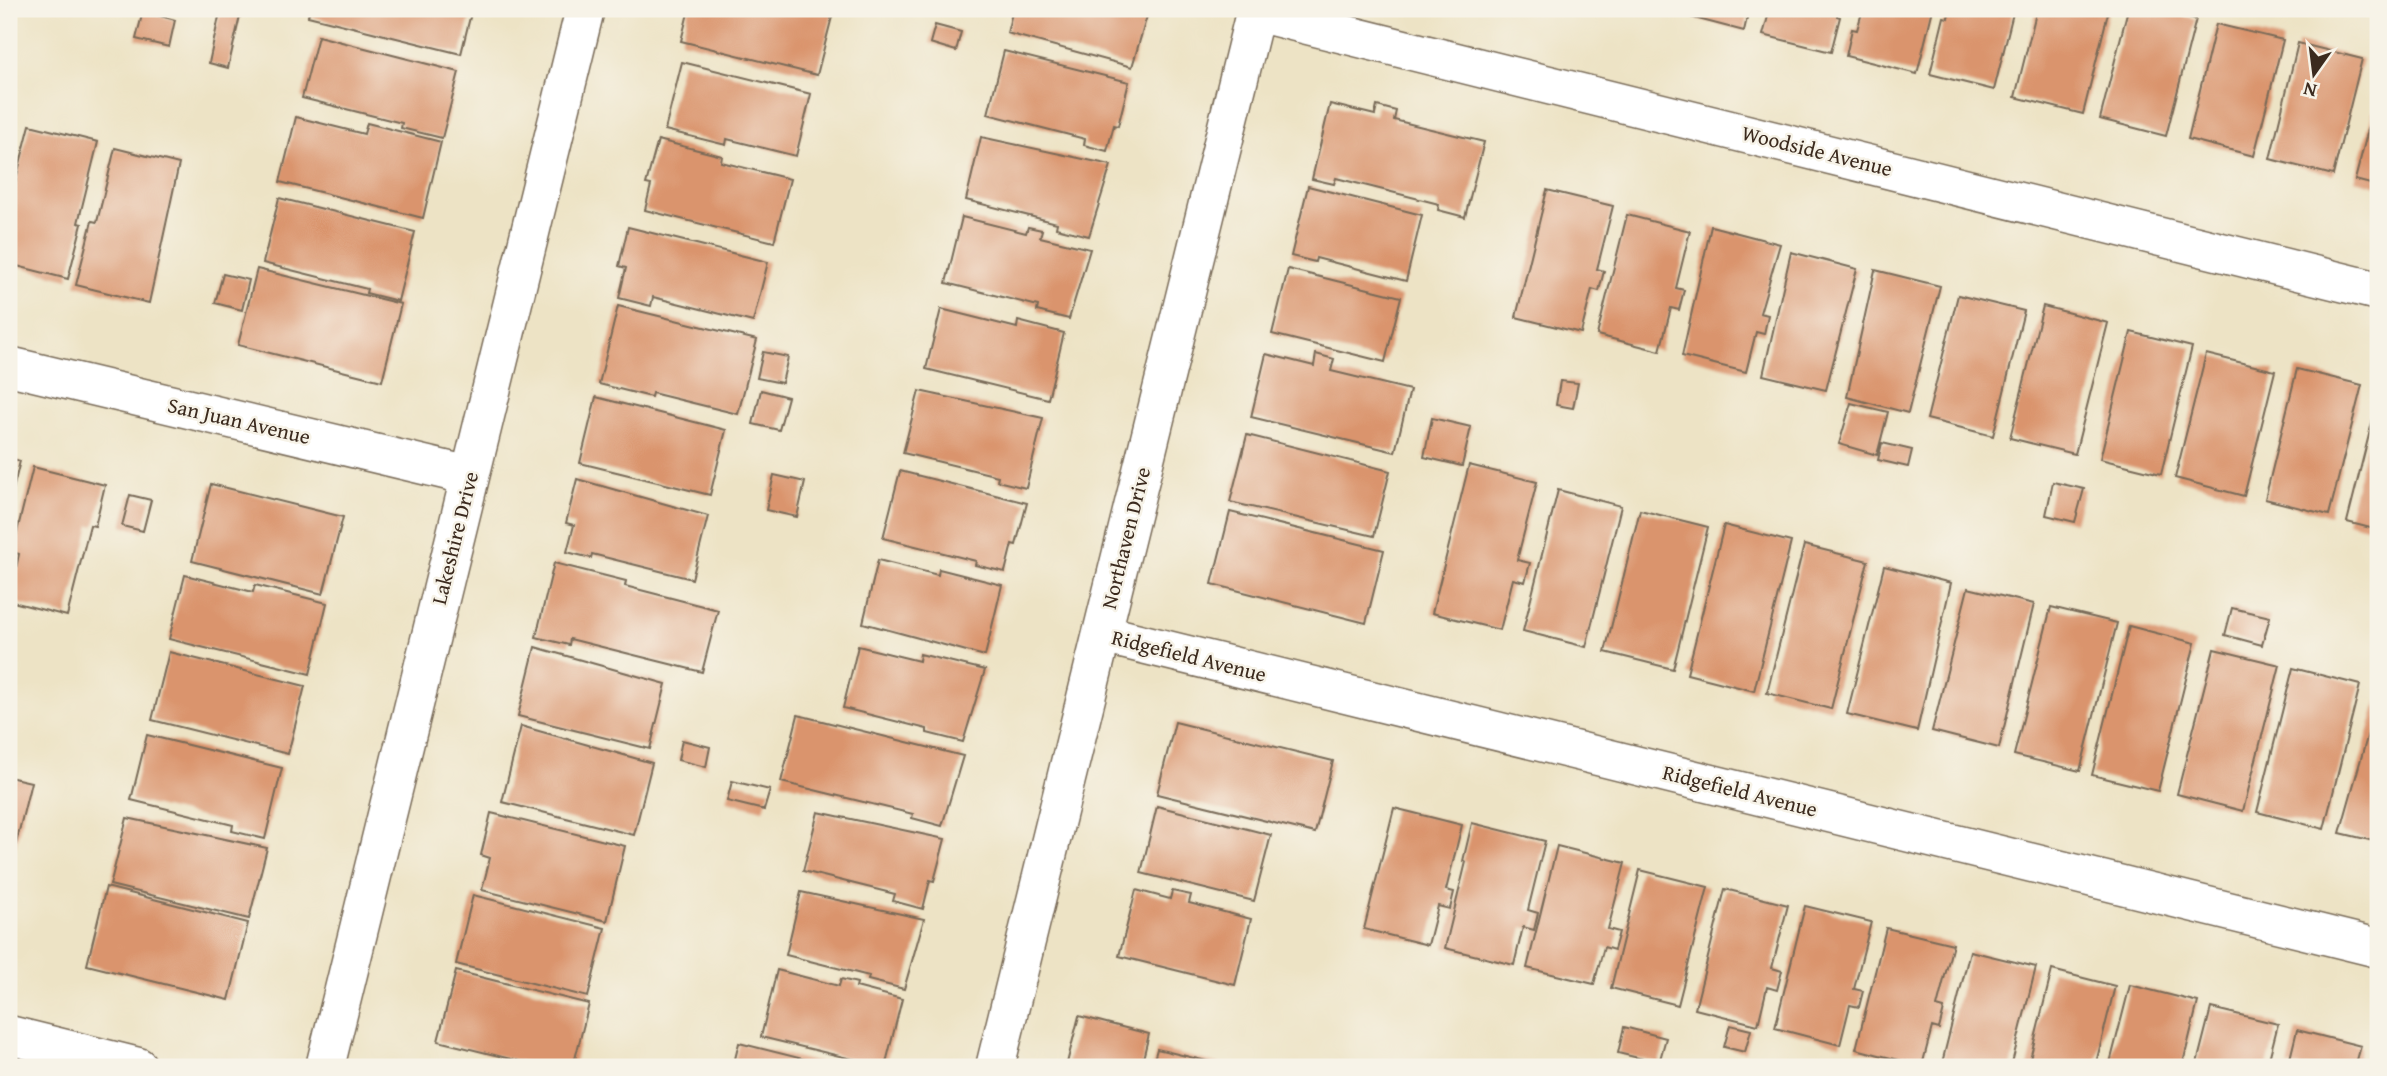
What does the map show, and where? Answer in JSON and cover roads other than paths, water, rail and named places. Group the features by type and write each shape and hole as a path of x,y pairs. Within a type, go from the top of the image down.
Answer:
{"street":[{"name":"Lakeshire Drive","path":"325,1067 585,9"},
{"name":"Woodside Avenue","path":"1255,10 2378,290"},
{"name":"Northaven Drive","path":"995,1067 1255,10"},
{"name":"San Juan Avenue","path":"9,366 470,476"},
{"name":"Ridgefield Avenue","path":"1102,634 2378,948"},
{"path":"9,1035 138,1067"}]}
